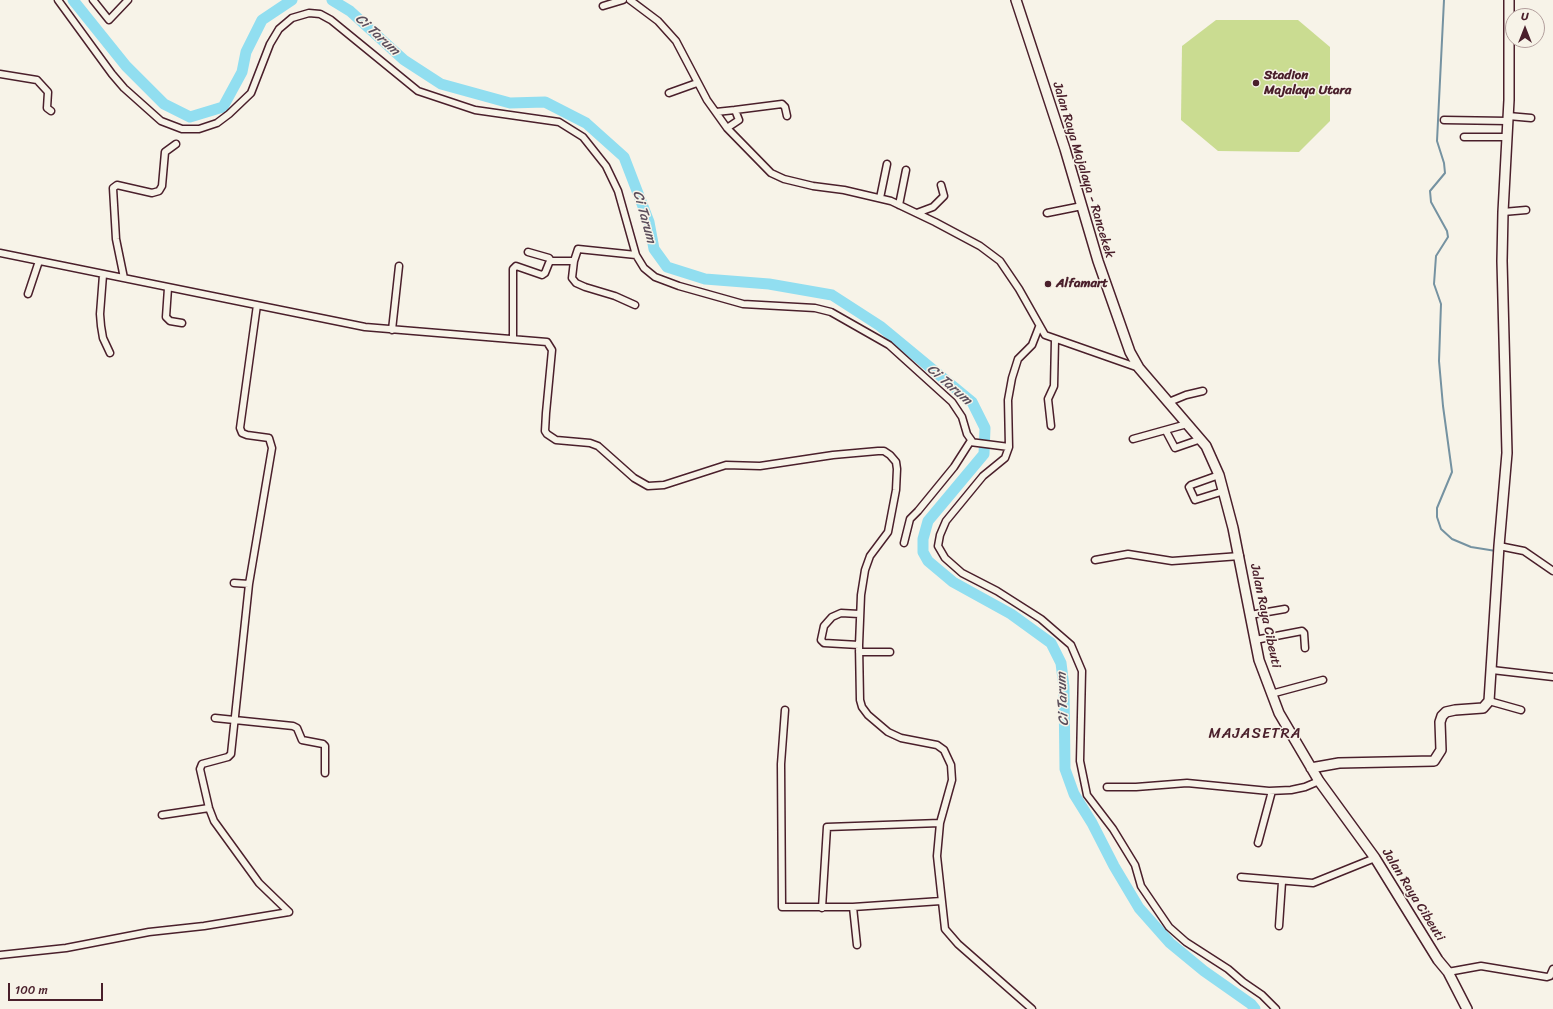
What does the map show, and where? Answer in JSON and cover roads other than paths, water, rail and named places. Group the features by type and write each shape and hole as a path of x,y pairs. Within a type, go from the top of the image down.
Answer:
{"main road":[{"name":"Jalan Raya Majalaya - Rancekek","path":"1016,0 1082,206 1098,262 1124,335 1139,368"},
{"path":"1311,768 1339,763 1434,761 1440,750 1440,722 1442,716 1446,712 1454,710 1484,708 1489,701 1507,453 1502,261 1508,119 1509,0"},
{"name":"Jalan Raya Cibeuti","path":"1139,368 1206,446 1219,475 1240,556 1255,640 1271,694 1289,732 1319,781 1375,858 1438,960 1448,972 1467,1009"}],"street":[{"path":"58,0 112,74 124,88 161,121 182,129 199,129 217,123 251,93 270,44 279,29 292,18 301,14 320,14 331,20 418,91 475,110 559,122 583,137 606,166 618,191 636,255 644,268 655,277 679,286 743,304 815,308 837,315 888,345 952,402 962,417 967,434 973,441 1007,446"},
{"path":"93,0 109,20 128,0"},
{"path":"603,6 623,0"},
{"path":"630,0 658,21 676,41 698,83 727,128 768,170 779,177 813,186 844,190 880,198 917,213 980,246 1000,261 1019,289 1039,327 1045,335 1055,340 1139,368"},
{"path":"0,74 37,80 48,92 47,108 51,111"},
{"path":"669,93 698,83"},
{"path":"716,112 782,104 785,107 787,116"},
{"path":"727,128 739,120 735,110"},
{"path":"1444,120 1531,118"},
{"path":"1464,137 1507,136"},
{"path":"124,278 116,239 113,188 117,185 152,193 159,191 162,186 164,152 176,144"},
{"path":"880,198 887,164"},
{"path":"899,205 906,170"},
{"path":"917,213 930,208 944,196 941,185"},
{"path":"1047,213 1082,206"},
{"path":"1503,212 1526,210"},
{"path":"635,305 615,296 585,287 576,283 572,278 574,260 578,249 636,255"},
{"path":"528,252 549,258 552,261 574,260"},
{"path":"0,253 365,327 548,342 552,348 546,413 545,431 547,434 556,440 598,446 634,478 648,486 664,485 726,465 760,466 834,455 878,451 884,451 890,455 896,462 897,469 896,490 888,532 870,556 865,570 859,614 860,700 862,707 868,715 877,724 896,736 936,745 944,750 950,765 952,780 940,824 937,856 945,929 950,937 1032,1009"},
{"path":"28,294 39,261"},
{"path":"513,338 513,269 518,266 542,275 545,273 549,262 552,261"},
{"path":"392,330 399,266"},
{"path":"103,274 100,320 103,338 110,353"},
{"path":"168,288 166,317 170,321 182,323"},
{"path":"0,955 66,948 149,932 204,926 289,912 266,891 214,821 208,808 200,766 230,756 249,584 272,448 269,438 247,435 242,433 240,428 257,305"},
{"path":"1039,327 1032,345 1018,359 1012,378 1008,400 1007,446 1005,458 983,476 946,521 940,534 938,546 945,558 962,573 997,591 1041,619 1071,645 1082,672 1080,761 1087,795 1113,829 1135,865 1142,886 1169,927 1186,942 1228,969 1243,982 1262,995 1276,1009"},
{"path":"1051,426 1048,399 1054,386 1055,340"},
{"path":"1169,402 1186,394 1203,391"},
{"path":"1133,439 1187,424"},
{"path":"1166,431 1175,448 1200,439"},
{"path":"904,543 910,519 954,467 973,441"},
{"path":"1219,475 1191,484 1190,487 1195,500 1224,491"},
{"path":"1499,547 1524,551 1553,571"},
{"path":"1095,560 1128,554 1172,561 1240,556"},
{"path":"234,583 249,584"},
{"path":"1250,615 1285,609"},
{"path":"859,614 841,613 832,617 824,626 821,640 824,643 890,652"},
{"path":"1255,640 1302,632 1304,633 1305,648"},
{"path":"1492,670 1553,677"},
{"path":"1271,694 1324,680"},
{"path":"1489,701 1521,710"},
{"path":"785,710 781,764 781,905 785,907 822,908 941,901"},
{"path":"215,718 294,726 297,728 302,740 323,744 325,746 325,773"},
{"path":"1107,787 1136,788 1187,783 1272,791 1291,790 1306,787 1319,781"},
{"path":"1258,843 1272,791"},
{"path":"162,815 208,808"},
{"path":"822,908 827,827 940,824"},
{"path":"1241,878 1282,882 1318,882 1375,858"},
{"path":"1279,926 1282,882"},
{"path":"853,907 857,945"},
{"path":"1448,972 1481,966 1547,977 1550,976 1553,969"}],"waterway":[{"name":"Ci Tarum","path":"73,0 126,66 164,104 190,117 223,107 242,72 246,52 262,20 292,0"},
{"name":"Ci Tarum","path":"332,0 350,11 404,60 441,84 510,103 545,102 586,123 624,157 649,222 654,249 667,267 705,279 769,284 832,295 880,326 972,402 985,428 984,454 928,521 923,539 923,552 928,561 953,582 1011,614 1051,643 1061,663 1064,687 1065,769 1074,794 1092,823 1114,866 1139,908 1170,943 1204,971 1251,1004 1255,1009"},
{"path":"1444,0 1437,141 1444,163 1445,173 1430,191 1431,202 1447,231 1448,237 1436,256 1434,284 1441,304 1439,361 1443,406 1452,472 1437,508 1437,517 1441,529 1452,539 1471,547 1496,551"}],"place":[{"name":"Stadion Majalaya Utara","path":"1256,83"},
{"name":"Alfamart","path":"1048,284"}],"district":[{"name":"MAJASETRA","path":"1255,734"}]}
